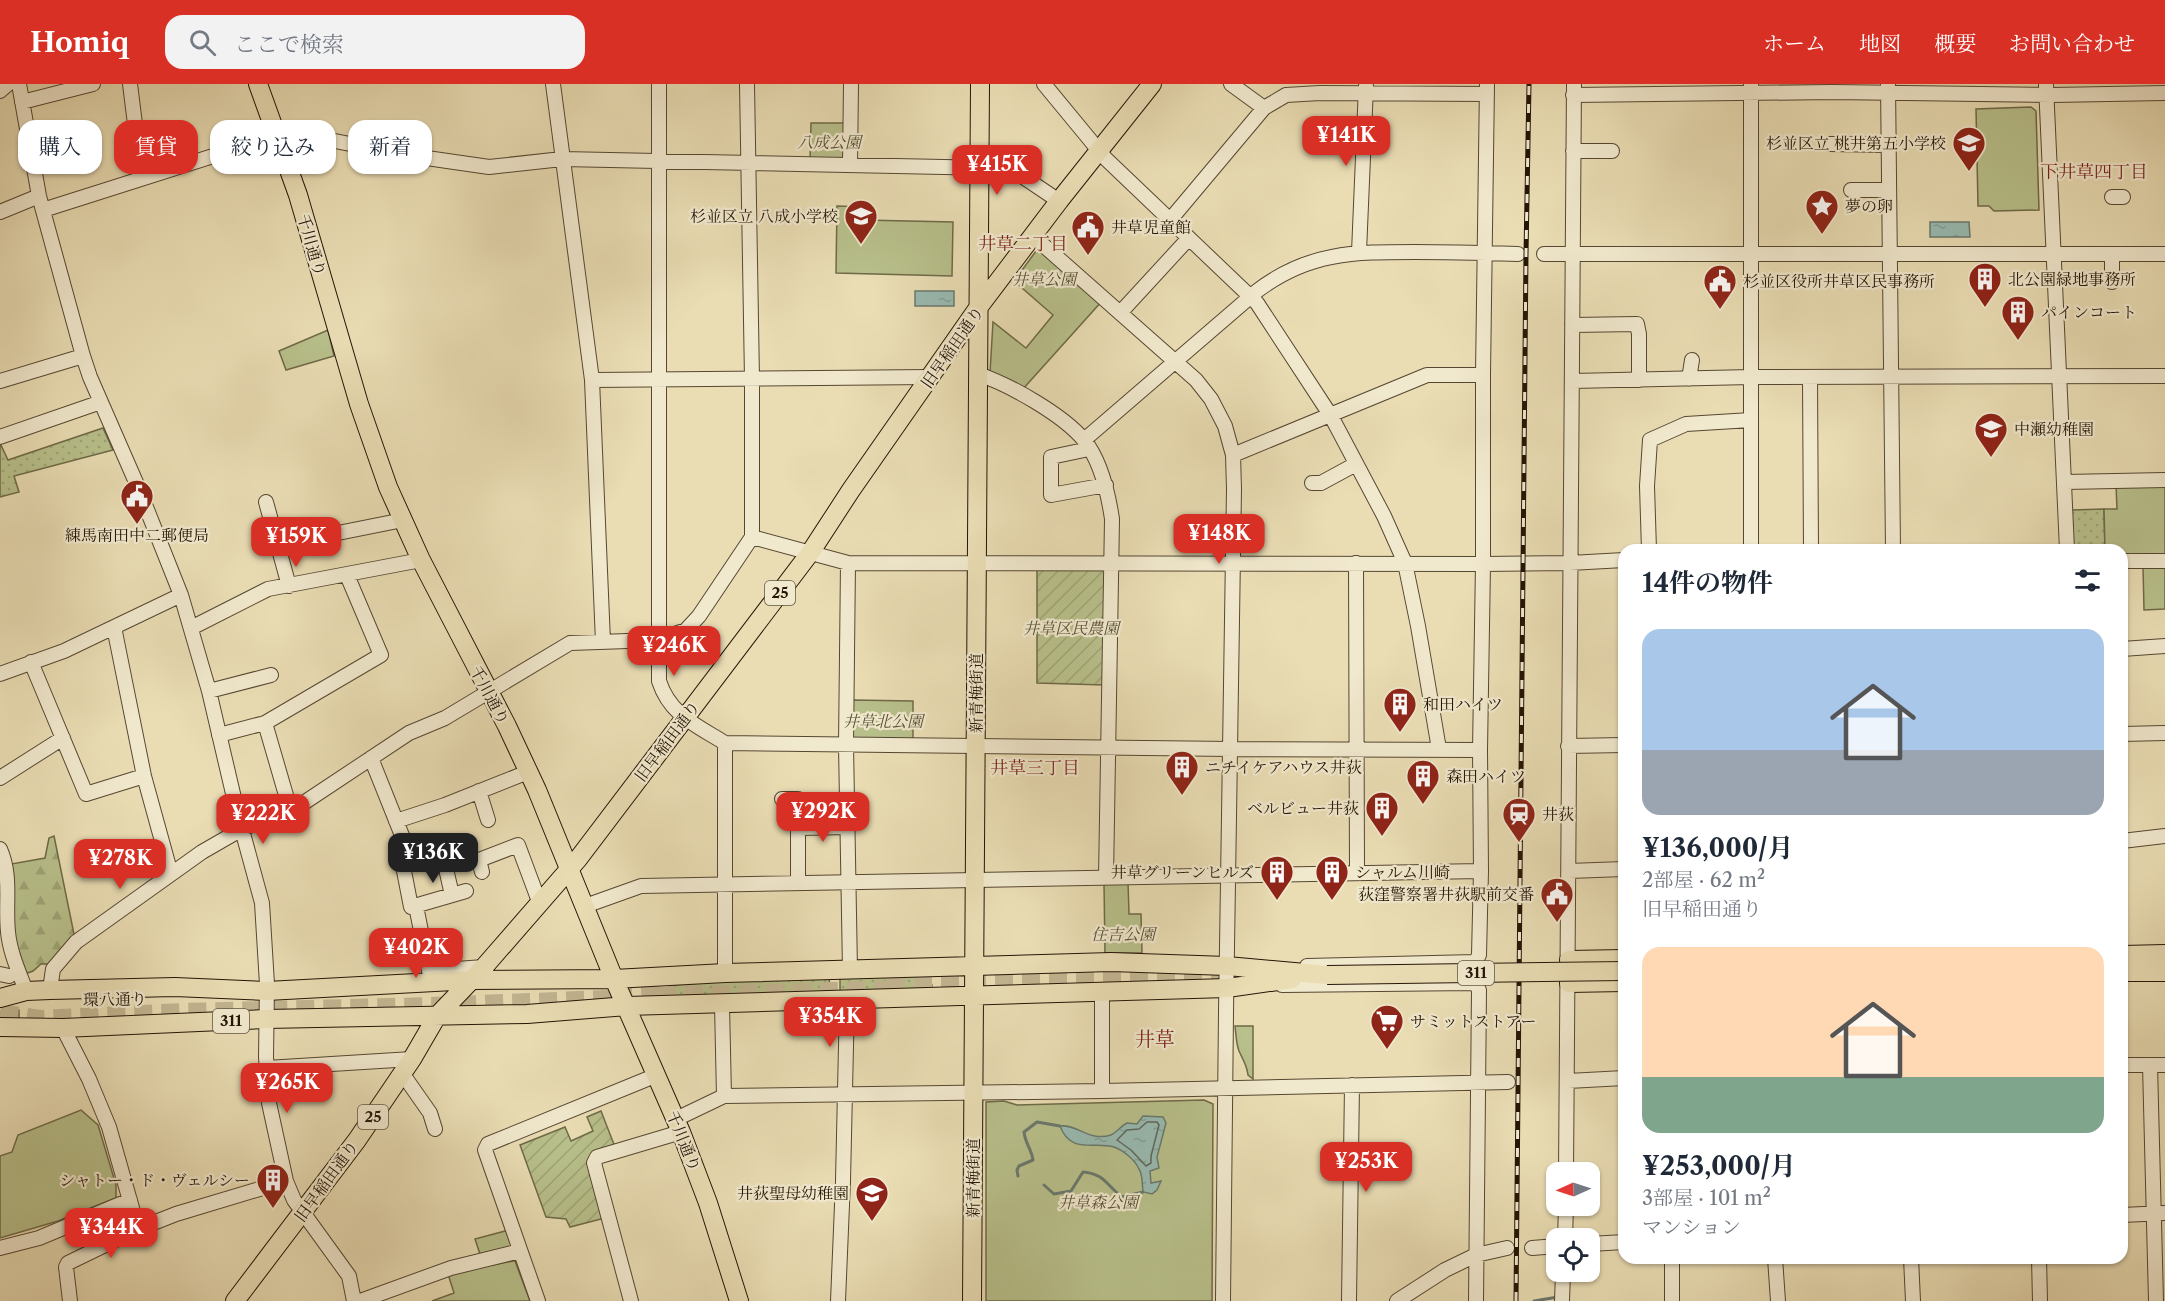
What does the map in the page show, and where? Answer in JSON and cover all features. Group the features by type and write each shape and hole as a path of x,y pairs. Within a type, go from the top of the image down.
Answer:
{"main road":[{"name":"千川通り","path":"258,84 271,120"},
{"name":"新青梅街道","path":"972,1301 980,84"},
{"name":"旧早稲田通り","path":"235,1301 357,1140 437,1017 570,869 810,553 851,490 978,308 1152,84"},
{"name":"千川通り","path":"291,174 359,404 402,520 507,726 570,869 614,979 678,1126 708,1203 739,1301"},
{"path":"2128,956 2165,954"},
{"path":"1569,960 1618,959"},
{"name":"311","path":"0,1000 26,991 175,987 267,992 381,986 478,974 614,979 725,973 1110,962 1187,964 1239,973 1327,975 1618,971"},
{"path":"1187,964 1193,970 1195,978 1188,990"},
{"path":"926,968 933,972 938,983 937,991 930,998"},
{"path":"2128,972 2165,972"},
{"name":"311","path":"0,1026 26,1029 266,1019 437,1017 527,1014 680,1004 722,1005 1188,990 1227,988 1239,973"},
{"path":"675,976 667,984 666,989 670,999 680,1004"},
{"path":"566,979 574,985 578,993 576,1004 569,1011"},
{"path":"1569,983 1618,982"},
{"path":"381,986 375,992 372,1002 376,1013 383,1017"},
{"path":"347,988 356,990 361,1000 358,1010 349,1018"},
{"name":"環八通り","path":"0,1000 231,996"},
{"path":"0,1032 26,1029"}],"street":[{"path":"0,91 8,84"},
{"path":"20,84 41,203 83,356 181,595 209,692 262,903 270,1111 286,1181 294,1200 349,1276 354,1301"},
{"path":"22,102 93,84"},
{"path":"130,84 135,124 147,176"},
{"path":"553,84 592,380 603,642"},
{"path":"659,84 657,640 659,681 663,693 669,704 685,718 725,743 1480,750"},
{"path":"50,990 53,969 76,942 202,852 242,829 302,804 410,733 445,718 570,643 657,640 686,630 699,616 752,537 747,84"},
{"path":"850,165 851,84"},
{"path":"1044,84 1100,152 1251,297 1331,416 1384,516 1405,562 1439,749"},
{"path":"1231,84 1264,108"},
{"path":"1751,88 1751,544"},
{"path":"2046,88 2067,544"},
{"path":"1566,1162 1574,90 2046,88 2052,95 2165,93"},
{"path":"1170,220 1264,108 1279,98 1293,94 1366,89 1487,89 1480,750 1481,871 1479,955 1475,962 1475,983 1479,990 1476,1301"},
{"path":"1359,252 1366,89"},
{"path":"1888,89 1893,544"},
{"path":"336,141 489,168 562,159 980,167 1004,169 1019,174 1059,201"},
{"path":"1830,144 1888,145"},
{"path":"1573,151 1612,151"},
{"path":"0,212 147,176 210,157"},
{"path":"1851,190 1889,190"},
{"path":"1033,236 1196,380 1211,399 1225,426 1233,455 1234,563 1228,875 1239,973"},
{"path":"1120,313 1189,238"},
{"path":"1106,485 1051,495 1051,458 1086,445 1175,361 1273,279 1326,256 1359,252 1518,254"},
{"path":"1544,254 2165,254"},
{"path":"2112,254 2112,282"},
{"path":"1572,325 1637,324 1639,380"},
{"path":"0,381 83,356"},
{"path":"1689,379 1692,360"},
{"path":"978,374 1050,411 1086,445 1106,485 1112,519 1106,878"},
{"path":"1233,455 1427,375 1483,375"},
{"path":"1572,381 1751,377 2165,376"},
{"path":"592,380 931,377"},
{"path":"1810,377 1810,544"},
{"path":"0,437 100,402"},
{"path":"1649,544 1647,486 1650,440 1686,424 1751,420"},
{"path":"1312,483 1321,483 1356,464"},
{"path":"2065,482 2165,480"},
{"path":"266,502 289,586"},
{"path":"278,545 402,520"},
{"path":"752,537 848,563 1405,562 1483,564 1618,560"},
{"path":"191,628 268,589 421,560"},
{"path":"2128,561 2165,561"},
{"path":"848,563 846,745 850,970"},
{"path":"1356,563 1357,873"},
{"path":"219,735 265,723 381,655 347,575"},
{"path":"0,675 64,651 181,595"},
{"path":"114,627 144,776 171,874"},
{"path":"2128,648 2165,646"},
{"path":"31,662 86,794 144,776"},
{"path":"209,692 271,675"},
{"path":"265,723 290,809"},
{"path":"2128,734 2165,733"},
{"path":"0,778 63,738"},
{"path":"725,743 725,973"},
{"path":"1568,746 1618,745"},
{"path":"371,758 403,838"},
{"path":"396,821 528,772"},
{"path":"479,791 488,820"},
{"path":"782,799 798,799 798,883"},
{"path":"799,828 847,827"},
{"path":"2128,840 2165,836"},
{"path":"482,872 479,860 518,845 540,904"},
{"path":"0,849 7,864 8,933 12,954 26,991"},
{"path":"444,860 452,895"},
{"path":"1569,871 1618,869"},
{"path":"404,871 411,907 466,891"},
{"path":"585,906 641,886 1481,871"},
{"path":"416,906 429,971 478,974"},
{"path":"1239,973 1475,962"},
{"path":"1239,973 1475,983"},
{"path":"1223,1301 1227,988"},
{"path":"1102,993 1102,1091"},
{"path":"838,1301 847,1001"},
{"path":"722,1005 724,1096"},
{"path":"63,1028 89,1079 109,1126 138,1229"},
{"path":"2128,1065 2165,1065"},
{"path":"2150,1065 2159,1213 2159,1296"},
{"path":"267,1068 407,1066 430,1113 435,1129"},
{"path":"538,1301 485,1150 488,1144 657,1075"},
{"path":"1568,1081 1618,1078"},
{"path":"631,1301 594,1163 597,1156 678,1126 724,1096 1508,1082"},
{"path":"1349,1301 1352,1085"},
{"path":"69,1301 66,1268 68,1263 138,1229 176,1214 286,1181"},
{"path":"0,1248 39,1238 130,1200"},
{"path":"2128,1215 2159,1213"},
{"path":"1600,1243 1618,1242"},
{"path":"1532,1248 1546,1247"},
{"path":"1397,1301 1445,1270 1476,1255 1507,1248"},
{"path":"360,1301 450,1268 520,1251"},
{"path":"1672,1264 1672,1301"},
{"path":"1775,1264 1778,1301"},
{"path":"1911,1264 1913,1301"},
{"path":"2039,1264 2040,1301"},
{"path":"1562,1301 1563,1282"}],"green space":[{"path":"2031,107 2036,111 2039,210 1994,211 1989,206 1978,206 1976,109"},
{"name":"八成公園","path":"811,123 847,123 846,161 810,161"},
{"path":"837,206 863,207 863,220 953,222 952,276 836,273"},
{"name":"井草公園","path":"1039,247 1102,301 1022,390 990,373 993,322 1026,348 1053,315 1014,281"},
{"path":"328,330 334,356 286,370 279,351"},
{"path":"103,428 113,450 14,476 19,492 0,497 0,443 8,460"},
{"path":"2116,485 2165,485 2165,554 2128,555 2128,544 2105,544 2104,509 2117,509"},
{"path":"2104,509 2105,544 2073,544 2072,510"},
{"path":"304,518 306,535 281,540 276,524"},
{"path":"2165,566 2165,609 2144,610 2143,567"},
{"name":"井草区民農園","path":"1037,569 1103,569 1106,572 1104,685 1037,683"},
{"name":"井草北公園","path":"853,700 913,701 913,741 856,741 853,737"},
{"path":"54,836 75,939 52,964 41,964 25,974 15,949 11,864 45,858 49,838"},
{"name":"住吉公園","path":"1128,882 1129,914 1141,914 1142,953 1105,953 1104,883"},
{"path":"829,974 830,998 678,998 671,989 673,985"},
{"path":"840,974 925,976 932,985 931,991 840,997"},
{"path":"19,1010 19,1022 0,1022 0,1012"},
{"path":"1235,1026 1253,1026 1253,1079 1248,1075 1239,1051"},
{"name":"井草森公園","path":"1204,1100 1213,1104 1212,1301 986,1301 986,1102 1004,1101 1017,1105"},
{"path":"81,1110 98,1125 116,1185 116,1198 58,1221 0,1238 0,1156 12,1152 18,1135"},
{"path":"601,1111 615,1147 593,1155 605,1218 570,1227 566,1219 546,1217 520,1145 565,1127 571,1141 593,1131 587,1117"},
{"path":"509,1230 516,1246 480,1254 475,1239"},
{"path":"515,1261 530,1301 432,1301 454,1293 448,1274"}],"water":[{"path":"1930,222 1969,222 1970,237 1930,237"},
{"path":"915,291 954,291 954,306 915,306"},
{"path":"1143,1116 1163,1117 1166,1123 1157,1157 1159,1168 1150,1171 1151,1183 1161,1181 1157,1190 1152,1194 1143,1192 1140,1171 1135,1162 1125,1153 1114,1147 1077,1144 1070,1141 1060,1126 1103,1137 1113,1134 1127,1123 1137,1124"}],"waterway":[{"path":"1018,1176 1019,1166 1033,1160 1024,1132 1037,1122 1060,1126"},
{"path":"1044,1185 1054,1194 1071,1191 1083,1172 1101,1178 1122,1197 1143,1192"},
{"path":"1534,1301 1558,1297"}],"tunnel":[{"path":"887,980 1240,974"},
{"path":"614,990 673,987"},
{"path":"658,996 903,989"},
{"path":"0,1013 40,1019 183,1012 630,998"}],"railway":[{"path":"1516,1301 1529,84"}],"place":[{"name":"杉並区立 桃井第五小学校","path":"1969,172"},
{"name":"夢の卵","path":"1822,235"},
{"name":"杉並区立 八成小学校","path":"861,245"},
{"name":"井草児童館","path":"1088,256"},
{"name":"北公園緑地事務所","path":"1985,308"},
{"name":"杉並区役所井草区民事務所","path":"1720,310"},
{"name":"パインコート","path":"2018,341"},
{"name":"中瀬幼稚園","path":"1991,458"},
{"name":"練馬南田中二郵便局","path":"137,525"},
{"name":"和田ハイツ","path":"1400,733"},
{"name":"ニチイケアハウス井荻","path":"1182,796"},
{"name":"森田ハイツ","path":"1423,805"},
{"name":"ベルビュー井荻","path":"1382,837"},
{"name":"井荻","path":"1519,843"},
{"name":"井草グリーンヒルズ","path":"1277,901"},
{"name":"シャルム川崎","path":"1332,901"},
{"name":"荻窪警察署井荻駅前交番","path":"1557,923"},
{"name":"サミットストアー","path":"1387,1050"},
{"name":"シャトー・ド・ヴェルシー","path":"273,1209"},
{"name":"井荻聖母幼稚園","path":"872,1222"}],"district":[{"name":"下井草四丁目","path":"2094,172"},
{"name":"井草二丁目","path":"1023,244"},
{"name":"井草三丁目","path":"1035,768"},
{"name":"井草","path":"1155,1039"}]}
